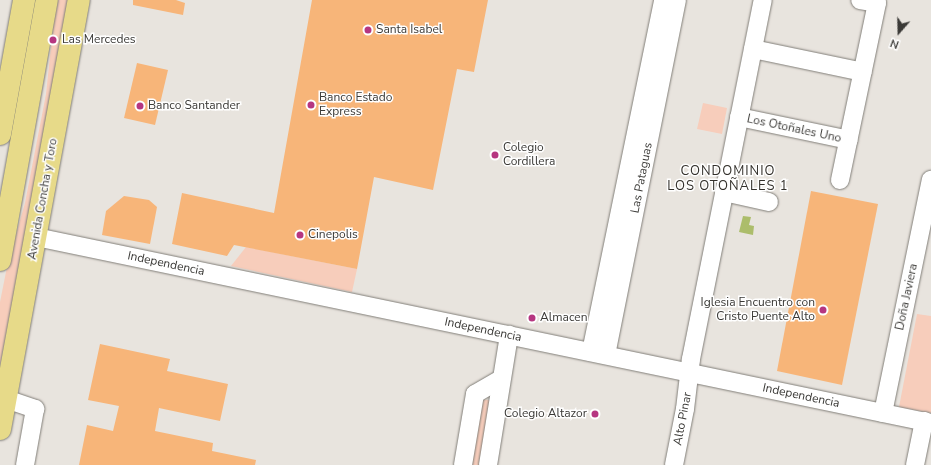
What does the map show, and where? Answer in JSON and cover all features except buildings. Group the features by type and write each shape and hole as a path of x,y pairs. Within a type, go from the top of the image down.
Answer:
{"main road":[{"path":"0,134 24,0"},
{"path":"0,260 2,237 18,162 47,0"},
{"name":"Avenida Concha y Toro","path":"0,429 79,0"},
{"path":"18,162 30,178 46,184"},
{"path":"2,237 36,237"}],"street":[{"name":"Las Pataguas","path":"599,354 663,0"},
{"name":"Las Pataguas","path":"599,354 677,0"},
{"name":"Los Otoñales Uno","path":"691,372 691,359 764,0"},
{"name":"Los Otoñales Uno","path":"840,180 877,3 860,0"},
{"path":"753,49 863,72"},
{"name":"Los Otoñales Uno","path":"739,117 848,140"},
{"name":"Doña Javiera","path":"884,413 931,180"},
{"path":"724,192 770,202"},
{"name":"Independencia","path":"36,237 927,422"},
{"path":"488,465 501,395 501,379 509,335"},
{"name":"Alto Pinar","path":"674,465 691,372"},
{"path":"463,465 475,394 501,379"},
{"path":"6,399 35,409 25,465"},
{"path":"915,465 927,422"}],"shaded area":[{"path":"56,0 72,0 0,366 0,302 8,262 25,203 46,94"},
{"path":"703,103 727,108 722,134 697,129"},
{"path":"743,216 751,217 749,225 754,226 753,235 739,232"},
{"path":"246,247 357,269 352,292 231,266"},
{"path":"917,314 931,316 931,413 899,407"},
{"path":"481,399 494,401 483,465 469,465"}],"place":[{"name":"Santa Isabel","path":"368,30"},
{"name":"Las Mercedes","path":"53,40"},
{"name":"Banco Estado Express","path":"311,105"},
{"name":"Banco Santander","path":"140,106"},
{"name":"Colegio Cordillera","path":"495,155"},
{"name":"Cinepolis","path":"300,235"},
{"name":"Iglesia Encuentro con Cristo Puente Alto","path":"823,310"},
{"name":"Almacen","path":"532,318"},
{"name":"Colegio Altazor","path":"595,414"}],"district":[{"name":"CONDOMINIO LOS OTOÑALES 1","path":"728,180"}]}
